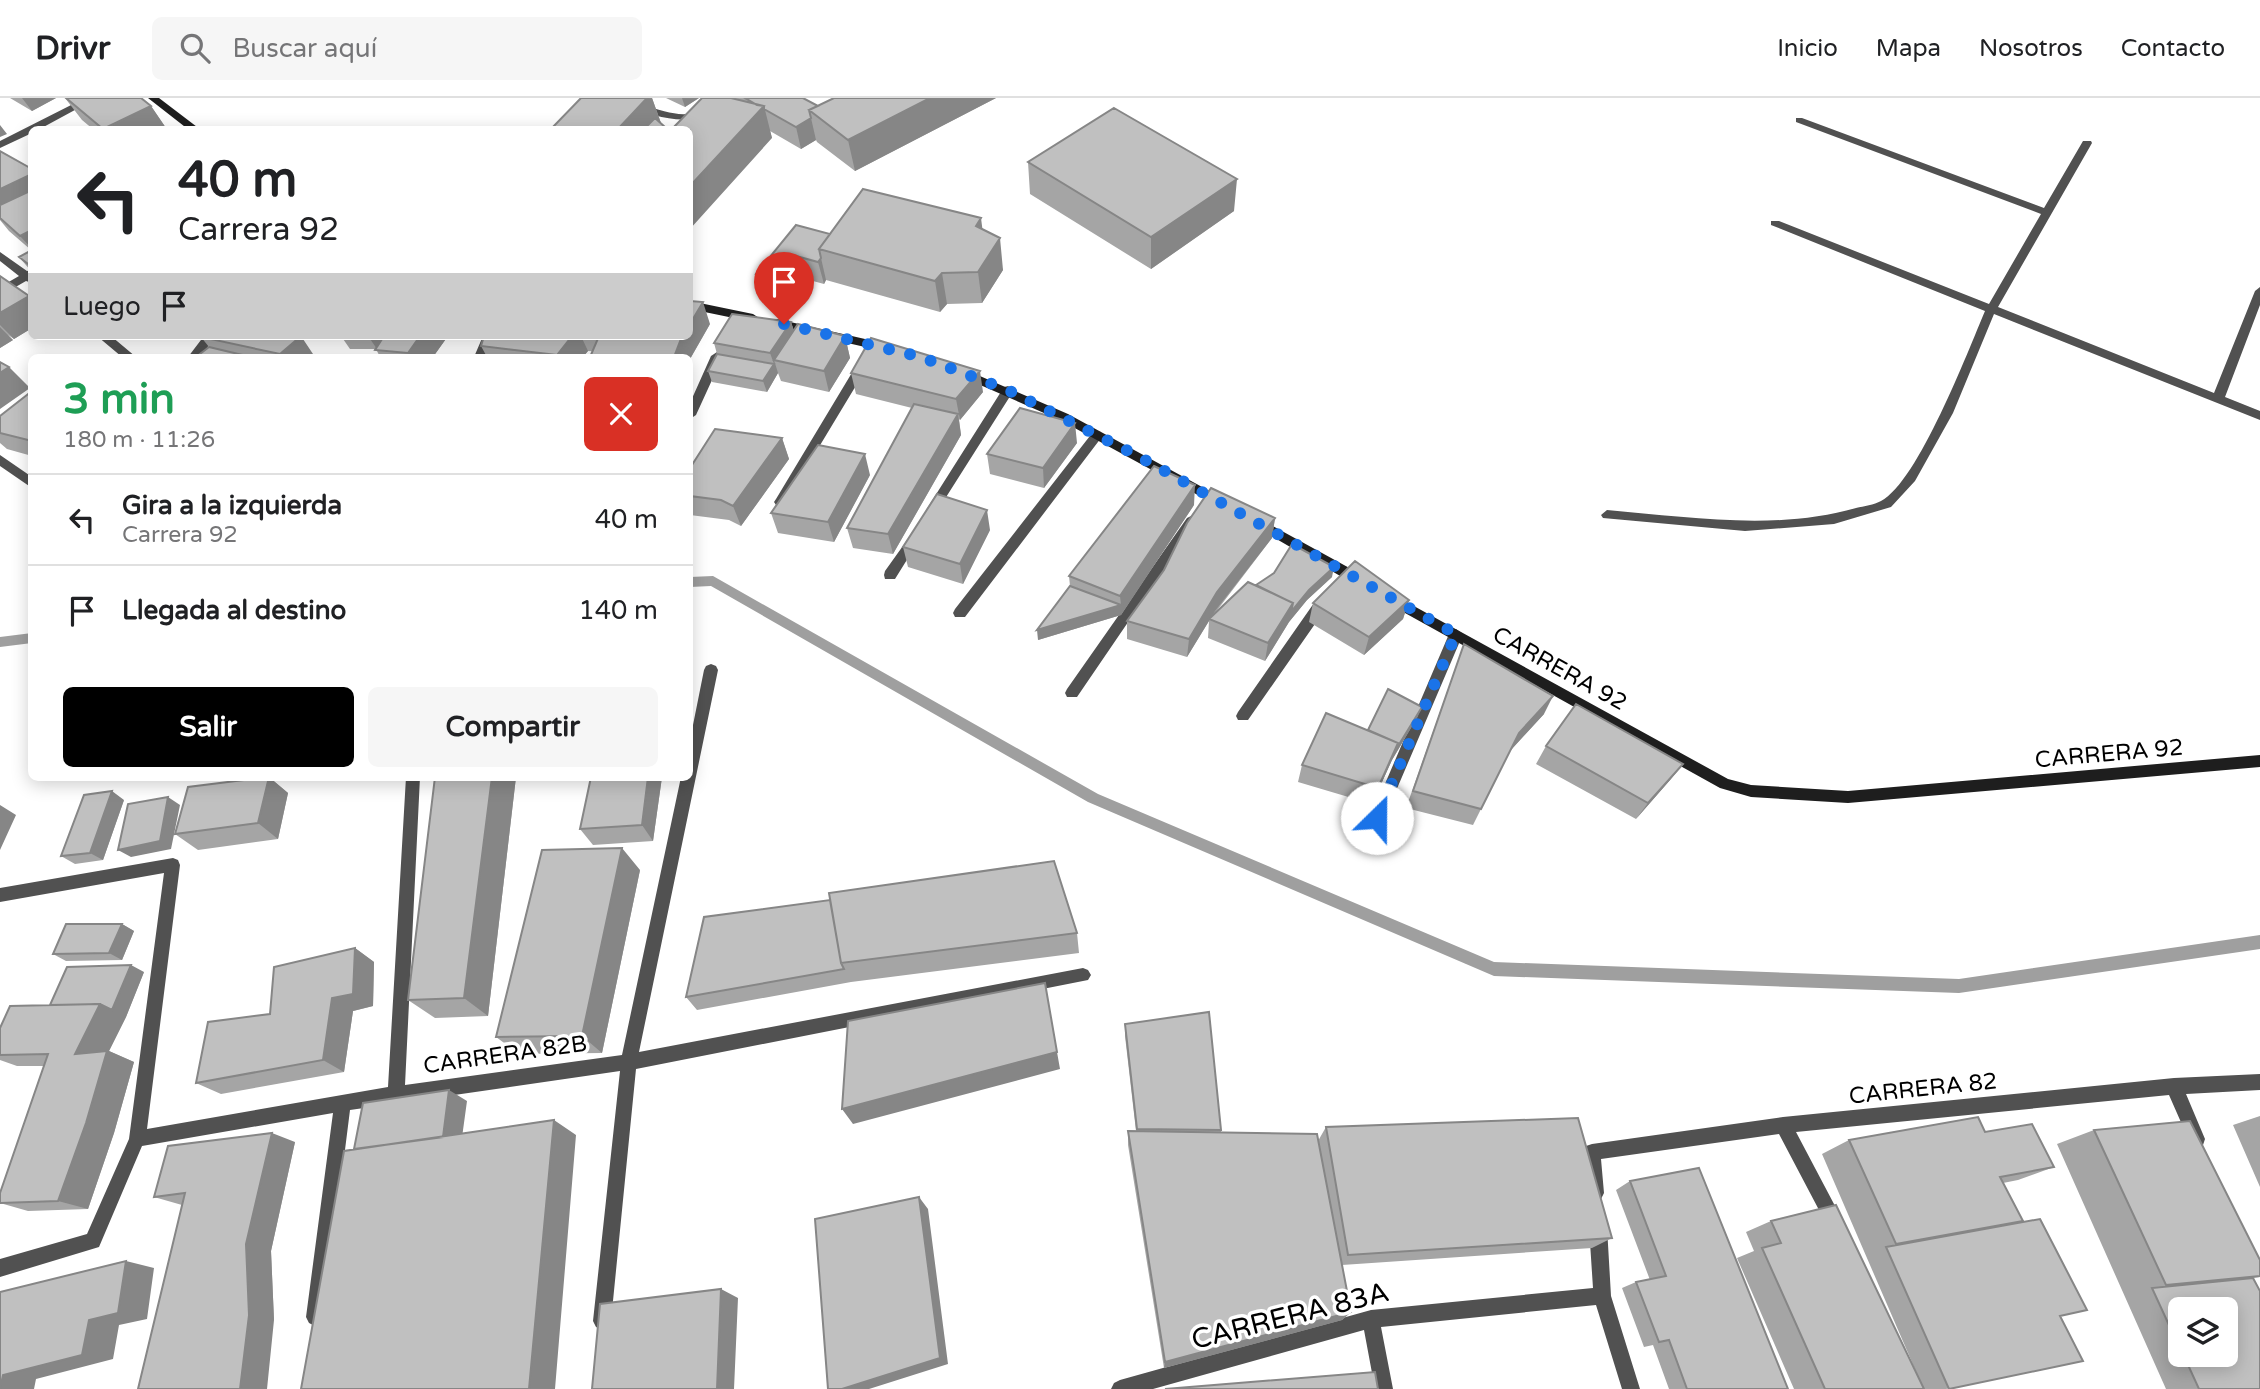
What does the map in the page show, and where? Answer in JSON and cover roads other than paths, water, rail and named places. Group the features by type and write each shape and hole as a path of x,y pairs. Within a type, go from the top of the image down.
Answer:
{"street":[{"path":"37,126 92,98"},
{"path":"153,98 191,126"},
{"path":"632,104 690,120 709,113 731,98"},
{"path":"709,113 722,118"},
{"path":"1799,120 2047,213"},
{"path":"0,145 28,131"},
{"path":"1606,515 1745,526 1835,519 1887,504 1911,478 1947,414 1991,309 2087,143"},
{"path":"1776,223 2260,415"},
{"path":"0,256 28,275"},
{"path":"0,292 28,277"},
{"path":"2218,399 2260,291"},
{"path":"693,306 733,320 874,344 897,351"},
{"path":"693,408 724,339"},
{"path":"108,340 126,354"},
{"path":"196,354 207,340"},
{"path":"772,515 874,344"},
{"name":"CARRERA 92","path":"956,370 1008,390 1097,435 1237,512 1336,583 1372,587 1725,784 1751,791 1848,797 2260,761"},
{"path":"927,517 1008,390"},
{"path":"960,613 1097,435"},
{"path":"0,459 28,481"},
{"path":"1072,693 1209,496"},
{"path":"890,575 920,529"},
{"path":"1243,716 1336,583"},
{"path":"1377,818 1456,634"},
{"path":"693,757 711,670"},
{"path":"396,1094 413,781"},
{"path":"601,1335 629,1062 687,781"},
{"path":"0,895 173,865 137,1139 93,1241 0,1268"},
{"name":"CARRERA 82B","path":"137,1139 396,1094 629,1062 1083,975"},
{"name":"CARRERA 82","path":"1602,1296 1592,1152 1783,1125 2174,1086 2260,1082"},
{"path":"2174,1086 2206,1158"},
{"path":"313,1335 343,1103"},
{"path":"1783,1125 1840,1233"},
{"path":"1602,1296 1631,1389"},
{"name":"CARRERA 83A","path":"1120,1389 1371,1319 1602,1296"},
{"path":"1371,1319 1384,1389"}],"waterway":[{"path":"693,582 713,581 1093,798 1494,969 1959,986 2260,942"},
{"path":"0,642 28,638"}]}
